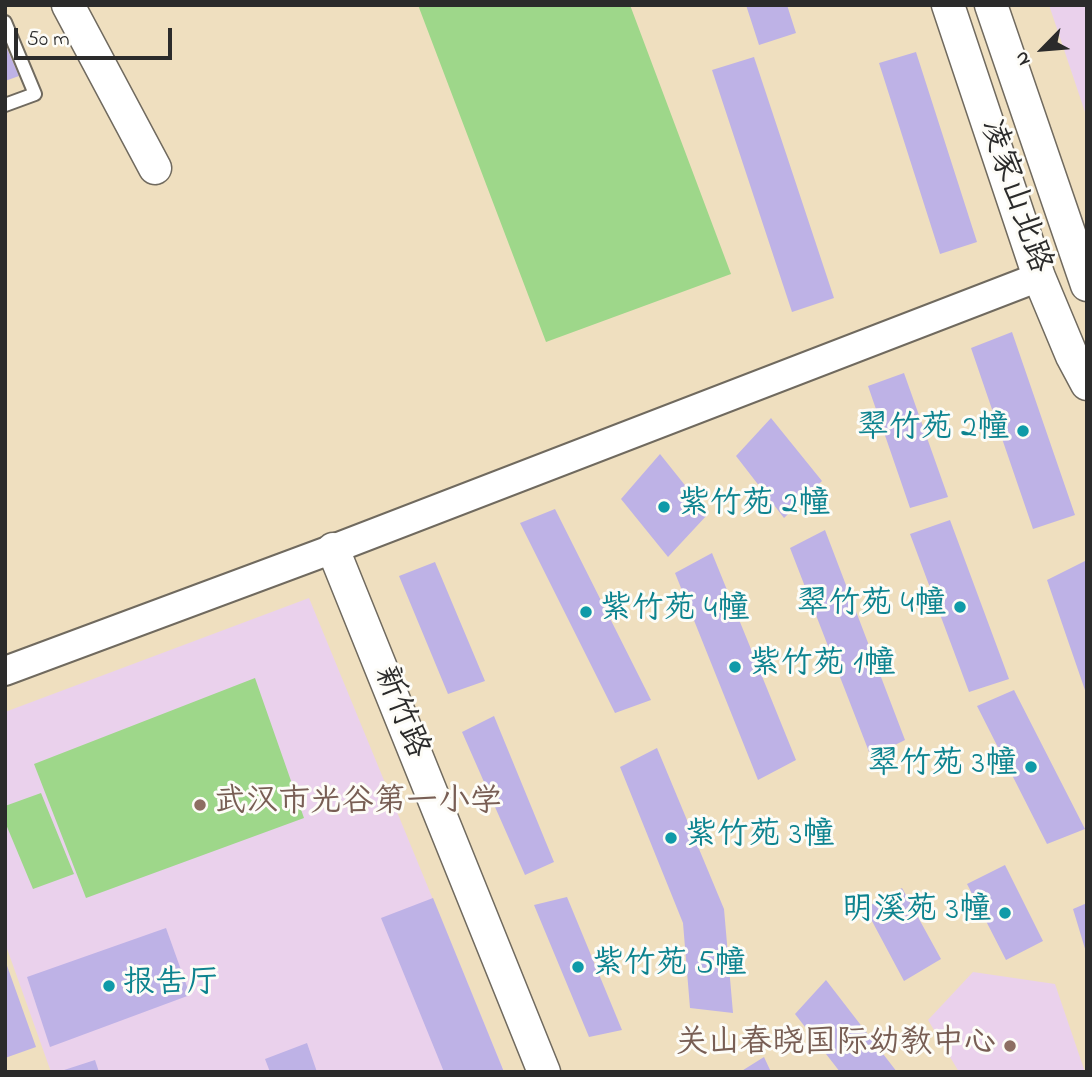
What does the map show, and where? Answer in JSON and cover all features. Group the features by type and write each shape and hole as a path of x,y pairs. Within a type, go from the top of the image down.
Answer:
{"main road":[{"path":"68,5 155,168"},
{"name":"凌家山北路","path":"948,5 1039,277 1072,356 1087,384"},
{"path":"991,5 1087,285"},
{"path":"1012,5 1087,228"},
{"name":"新竹路","path":"333,549 544,1072"}],"street":[{"path":"5,671 333,549 1039,277"}],"lane":[{"path":"5,22 35,94 5,106"}],"shaded area":[{"path":"1049,5 1087,5 1087,118"},
{"name":"武汉市光谷第一小学","path":"309,598 504,1072 51,1072 5,943 5,712"},
{"name":"关山春晓国际幼教中心","path":"973,972 1055,984 1085,1072 959,1072 928,1020"}],"green space":[{"path":"418,5 630,5 731,274 546,342"},
{"path":"255,678 304,818 86,898 34,764"},
{"path":"41,793 74,874 33,889 5,822 5,806"}],"building":[{"path":"746,5 787,5 796,33 759,45"},
{"path":"5,44 19,76 5,81"},
{"path":"916,52 977,242 940,254 879,63"},
{"path":"754,57 834,298 792,312 712,70"},
{"name":"翠竹苑 2幢","path":"1012,332 1075,515 1033,529 971,348"},
{"path":"904,373 948,497 910,508 868,386"},
{"path":"771,418 822,481 784,518 736,456"},
{"name":"紫竹苑 2幢","path":"660,454 708,514 668,557 621,499"},
{"name":"紫竹苑 4幢","path":"555,509 651,700 615,713 520,523"},
{"name":"翠竹苑 4幢","path":"950,520 1009,679 969,692 910,534"},
{"path":"825,530 905,740 871,757 790,548"},
{"name":"紫竹苑 1幢","path":"712,553 796,760 758,780 675,573"},
{"path":"1087,560 1087,693 1086,693 1047,580"},
{"path":"435,562 485,681 448,694 399,576"},
{"name":"翠竹苑 3幢","path":"1014,690 1085,829 1047,844 977,706"},
{"path":"494,716 554,862 525,875 462,732"},
{"name":"紫竹苑 3幢","path":"657,748 724,909 733,1013 690,1008 683,923 620,767"},
{"name":"明溪苑 3幢","path":"1005,865 1043,941 1006,960 967,884"},
{"path":"902,888 941,959 904,981 865,908"},
{"name":"紫竹苑 5幢","path":"567,897 622,1030 589,1037 534,905"},
{"path":"433,898 504,1072 444,1072 381,918"},
{"path":"1087,903 1087,951 1086,952 1073,909"},
{"name":"报告厅","path":"166,928 190,995 50,1047 27,977"},
{"path":"5,960 36,1047 5,1058"},
{"path":"826,980 897,1072 840,1072 795,1014"},
{"path":"307,1043 317,1072 270,1072 265,1059"},
{"path":"764,1057 771,1072 740,1072"},
{"path":"95,1060 99,1072 61,1072 61,1071"}],"place":[{"name":"翠竹苑 2幢","path":"1023,431"},
{"name":"紫竹苑 2幢","path":"664,507"},
{"name":"翠竹苑 4幢","path":"960,607"},
{"name":"紫竹苑 4幢","path":"586,612"},
{"name":"紫竹苑 1幢","path":"735,667"},
{"name":"翠竹苑 3幢","path":"1031,767"},
{"name":"武汉市光谷第一小学","path":"200,805"},
{"name":"紫竹苑 3幢","path":"671,838"},
{"name":"明溪苑 3幢","path":"1005,913"},
{"name":"紫竹苑 5幢","path":"578,967"},
{"name":"报告厅","path":"109,986"},
{"name":"关山春晓国际幼教中心","path":"1010,1046"}]}
